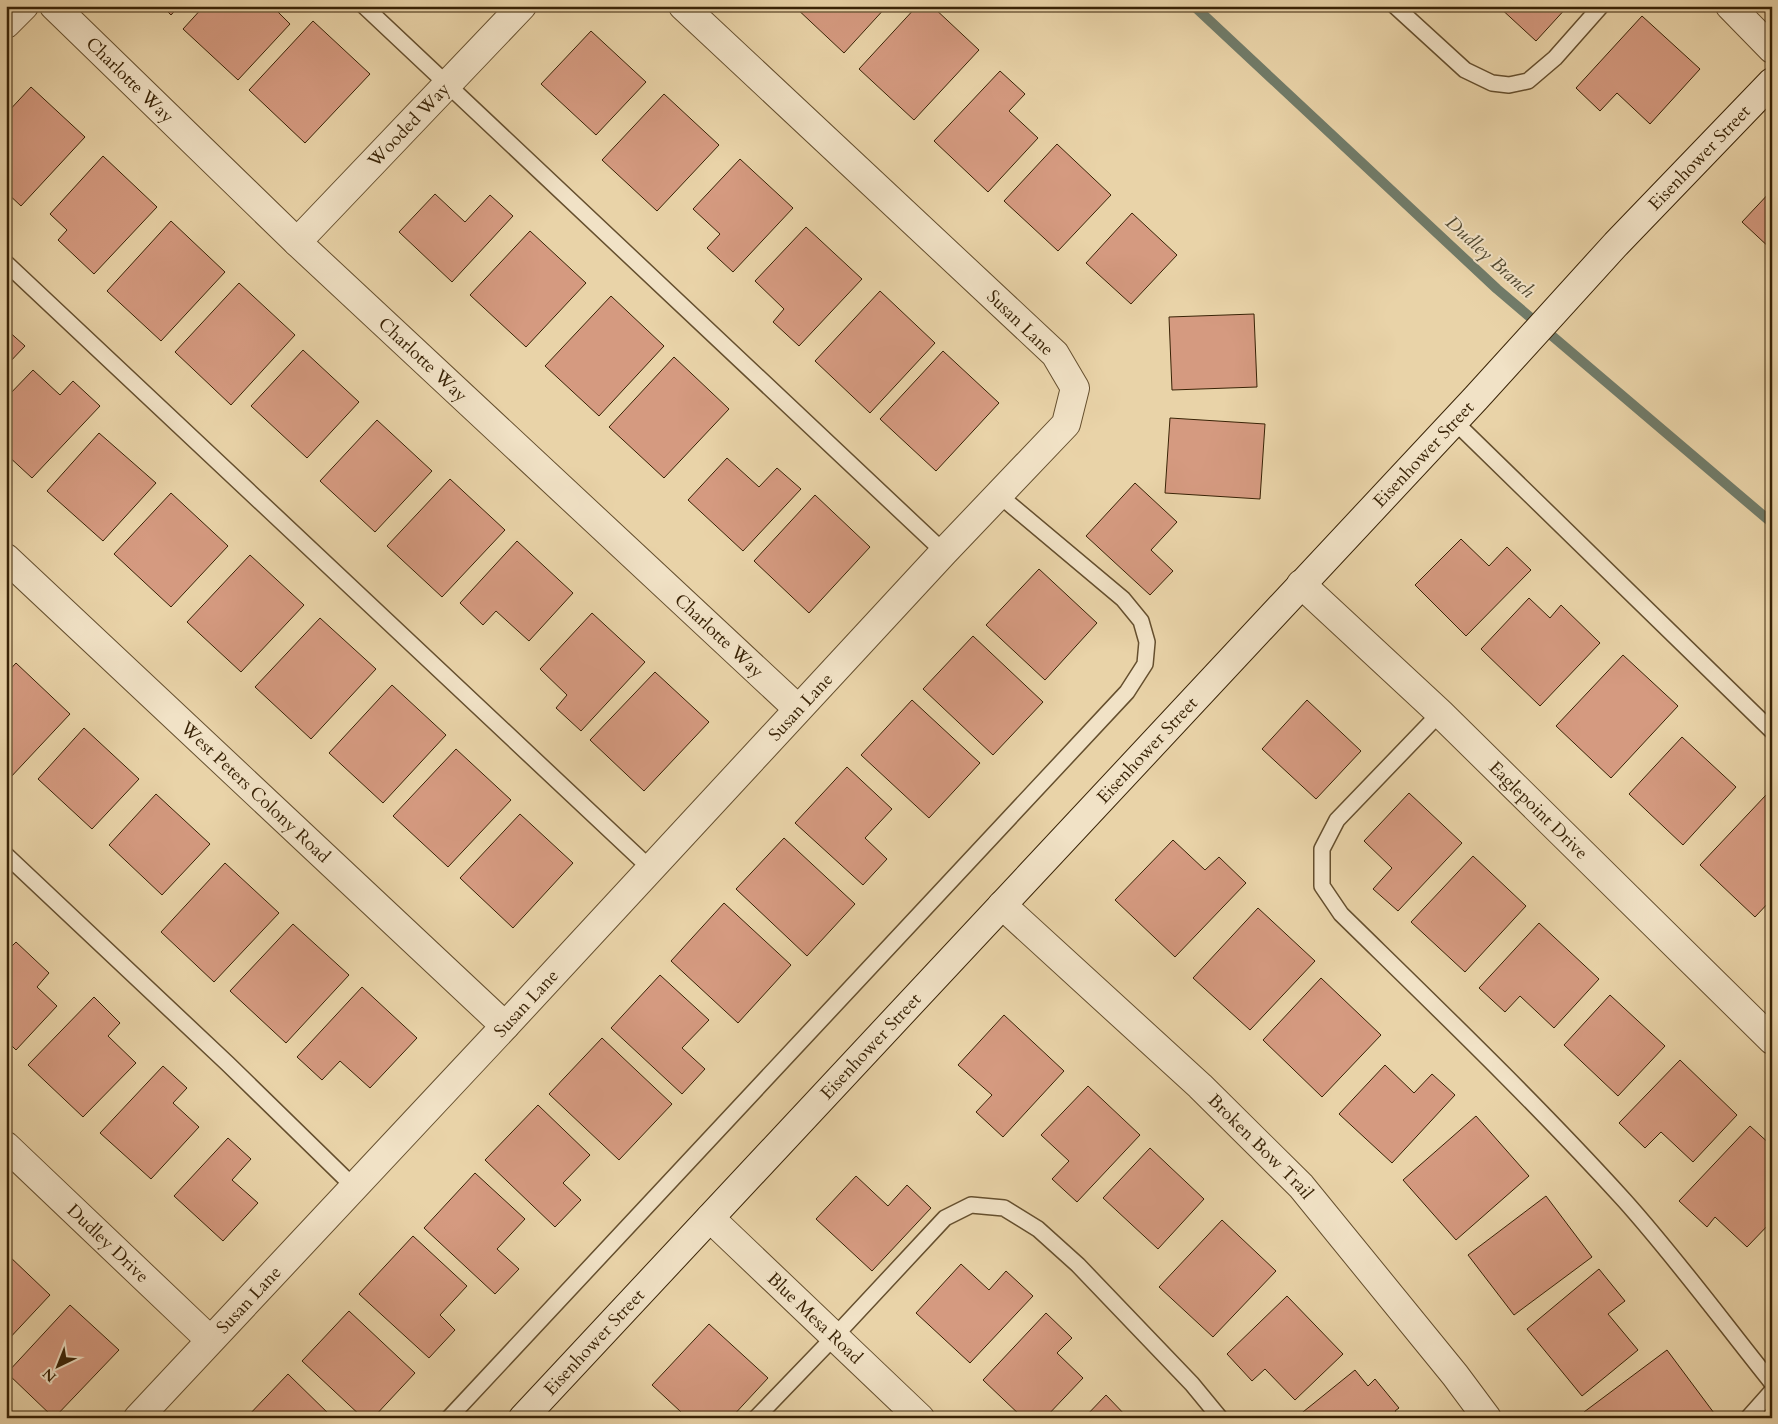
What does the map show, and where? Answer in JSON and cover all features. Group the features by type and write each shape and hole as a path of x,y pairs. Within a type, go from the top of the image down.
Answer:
{"street":[{"path":"6,24 24,6"},
{"name":"Charlotte Way","path":"54,6 297,242 798,709"},
{"name":"Wooded Way","path":"297,242 522,6"},
{"name":"Susan Lane","path":"138,1418 505,1026 944,552 1066,424 1075,388 1055,354 683,6"},
{"path":"1730,6 1772,49"},
{"name":"Eisenhower Street","path":"523,1418 1476,398 1616,244 1772,82"},
{"name":"West Peters Colony Road","path":"6,558 505,1026"},
{"name":"Eaglepoint Drive","path":"1301,584 1440,713 1772,1040"},
{"name":"Broken Bow Trail","path":"1002,904 1200,1086 1301,1186 1455,1375 1487,1418"},
{"name":"Dudley Drive","path":"6,1146 210,1340"},
{"name":"Blue Mesa Road","path":"710,1218 920,1418"}],"lane":[{"path":"364,6 944,552"},
{"path":"1395,6 1465,70 1492,83 1509,85 1528,81 1555,58 1601,6"},
{"path":"6,263 651,869"},
{"path":"1454,421 1772,731"},
{"path":"449,1418 1127,692 1145,664 1147,642 1141,621 1123,599 998,496"},
{"path":"1440,713 1337,820 1322,849 1322,886 1341,914 1527,1097 1624,1201 1690,1279 1772,1382"},
{"path":"6,855 228,1064 354,1187"},
{"path":"756,1418 945,1218 971,1205 1004,1208 1038,1229 1078,1265 1192,1384 1220,1418"},
{"path":"1748,1418 1772,1391"}],"building":[{"path":"162,6 179,6 171,15"},
{"path":"204,6 272,6 290,24 238,80 183,29"},
{"path":"794,6 887,6 844,53"},
{"path":"917,6 932,6 979,50 914,120 859,69"},
{"path":"1498,6 1568,6 1536,41"},
{"path":"1642,16 1700,69 1650,124 1617,93 1600,111 1576,88"},
{"path":"313,21 370,74 305,143 249,90"},
{"path":"591,31 646,82 596,135 541,84"},
{"path":"1000,71 1025,94 1009,111 1038,138 988,192 934,141"},
{"path":"31,87 85,137 21,206 6,192 6,114"},
{"path":"664,94 719,145 657,211 602,160"},
{"path":"1057,144 1111,195 1058,251 1004,201"},
{"path":"103,156 157,207 94,274 58,240 67,230 50,214"},
{"path":"740,159 793,208 733,272 707,248 720,234 693,209"},
{"path":"1772,190 1772,250 1742,222"},
{"path":"435,194 465,222 490,195 513,216 452,282 399,232"},
{"path":"1132,213 1177,255 1131,304 1086,263"},
{"path":"171,221 225,272 161,341 107,291"},
{"path":"806,227 862,279 799,346 773,322 784,309 755,281"},
{"path":"530,231 586,283 526,347 470,295"},
{"path":"239,283 295,335 231,405 175,352"},
{"path":"880,291 935,343 870,413 815,361"},
{"path":"611,296 664,346 599,416 545,366"},
{"path":"1254,314 1257,387 1172,390 1169,317"},
{"path":"6,329 25,346 6,366"},
{"path":"303,350 359,402 307,458 251,406"},
{"path":"943,351 999,403 936,471 880,419"},
{"path":"674,357 729,409 664,478 609,427"},
{"path":"33,370 60,395 73,381 100,406 32,478 6,454 6,398"},
{"path":"1170,418 1265,424 1260,499 1165,493"},
{"path":"377,420 432,471 375,532 320,481"},
{"path":"99,433 156,483 103,541 47,491"},
{"path":"727,458 759,487 777,468 801,489 743,551 688,500"},
{"path":"450,479 505,530 442,597 387,546"},
{"path":"1135,483 1177,522 1151,550 1173,571 1150,595 1086,536"},
{"path":"171,493 228,546 171,607 114,554"},
{"path":"815,495 870,547 809,613 754,561"},
{"path":"1461,539 1489,566 1507,547 1531,570 1466,636 1415,585"},
{"path":"517,541 573,593 529,641 496,611 483,625 460,603"},
{"path":"250,555 304,605 241,672 187,622"},
{"path":"1039,569 1097,623 1045,680 986,625"},
{"path":"1529,598 1550,618 1561,605 1600,643 1540,706 1481,649"},
{"path":"592,613 645,662 581,731 556,708 567,695 540,669"},
{"path":"320,618 376,669 311,739 255,687"},
{"path":"973,636 1043,702 993,755 923,689"},
{"path":"1623,655 1678,706 1611,778 1556,726"},
{"path":"16,663 70,714 9,779 6,776 6,674"},
{"path":"655,672 709,722 644,791 590,740"},
{"path":"392,685 446,735 383,803 329,753"},
{"path":"912,700 980,763 929,818 861,755"},
{"path":"1307,700 1361,751 1316,799 1262,749"},
{"path":"84,728 139,779 92,829 38,779"},
{"path":"1682,737 1736,787 1683,845 1629,794"},
{"path":"456,749 511,800 448,867 393,816"},
{"path":"847,767 892,809 865,838 887,859 863,885 795,823"},
{"path":"1409,793 1462,843 1398,911 1373,889 1392,868 1364,841"},
{"path":"156,794 210,844 162,895 109,845"},
{"path":"1766,795 1772,800 1772,899 1755,917 1700,865"},
{"path":"520,814 573,863 513,928 460,878"},
{"path":"784,838 855,904 807,956 736,889"},
{"path":"1173,840 1205,870 1219,857 1246,883 1175,957 1115,900"},
{"path":"1473,856 1526,906 1465,972 1411,922"},
{"path":"225,863 279,913 214,982 161,932"},
{"path":"724,903 791,965 738,1023 671,961"},
{"path":"1258,908 1315,961 1250,1030 1193,978"},
{"path":"1539,923 1599,979 1554,1028 1520,996 1505,1012 1479,988"},
{"path":"293,924 349,975 286,1043 230,991"},
{"path":"16,942 49,973 37,987 57,1006 16,1050 6,1040 6,952"},
{"path":"660,975 709,1020 682,1048 705,1069 682,1094 611,1028"},
{"path":"1321,978 1381,1035 1322,1097 1263,1040"},
{"path":"362,987 417,1038 370,1088 340,1061 322,1080 297,1057"},
{"path":"1610,995 1665,1046 1618,1096 1564,1045"},
{"path":"94,997 120,1023 108,1036 136,1063 83,1117 28,1065"},
{"path":"1004,1015 1064,1071 1003,1137 976,1112 992,1095 958,1065"},
{"path":"602,1038 672,1104 619,1160 549,1094"},
{"path":"1680,1060 1737,1115 1693,1162 1661,1132 1645,1148 1619,1123"},
{"path":"1385,1065 1414,1093 1432,1074 1455,1095 1392,1163 1339,1114"},
{"path":"163,1066 187,1088 173,1103 199,1127 151,1179 100,1133"},
{"path":"1088,1086 1140,1135 1077,1202 1052,1179 1069,1161 1041,1135"},
{"path":"538,1105 590,1155 563,1183 581,1200 555,1227 485,1160"},
{"path":"1476,1116 1529,1176 1456,1240 1403,1180"},
{"path":"1750,1126 1772,1146 1772,1221 1747,1247 1715,1217 1707,1227 1679,1201"},
{"path":"228,1138 251,1159 232,1180 258,1203 223,1241 174,1196"},
{"path":"1150,1148 1204,1199 1158,1249 1103,1198"},
{"path":"475,1173 525,1219 497,1249 519,1269 495,1294 424,1228"},
{"path":"856,1176 888,1206 907,1185 931,1208 872,1271 816,1219"},
{"path":"1546,1196 1592,1257 1514,1315 1468,1255"},
{"path":"1222,1220 1276,1271 1213,1337 1159,1287"},
{"path":"413,1236 467,1286 440,1315 455,1330 429,1358 359,1294"},
{"path":"8,1255 50,1295 6,1342 6,1257"},
{"path":"961,1264 989,1290 1006,1271 1033,1296 970,1363 916,1313"},
{"path":"1599,1269 1625,1301 1608,1314 1638,1350 1582,1396 1527,1329"},
{"path":"1287,1296 1343,1354 1295,1400 1265,1369 1252,1381 1227,1354"},
{"path":"70,1305 119,1350 54,1418 7,1373"},
{"path":"349,1311 415,1373 373,1418 363,1418 302,1361"},
{"path":"1046,1313 1072,1338 1057,1353 1083,1378 1045,1418 1023,1418 983,1380"},
{"path":"709,1324 768,1378 731,1418 676,1418 681,1412 652,1385"},
{"path":"1667,1350 1714,1413 1707,1418 1588,1418 1584,1412"},
{"path":"1355,1370 1368,1386 1375,1379 1399,1408 1395,1411 1400,1418 1299,1418 1298,1416"},
{"path":"288,1374 333,1418 246,1418"},
{"path":"1106,1395 1128,1418 1084,1418"}],"waterway":[{"name":"Dudley Branch","path":"1194,6 1497,289 1772,523"}]}
